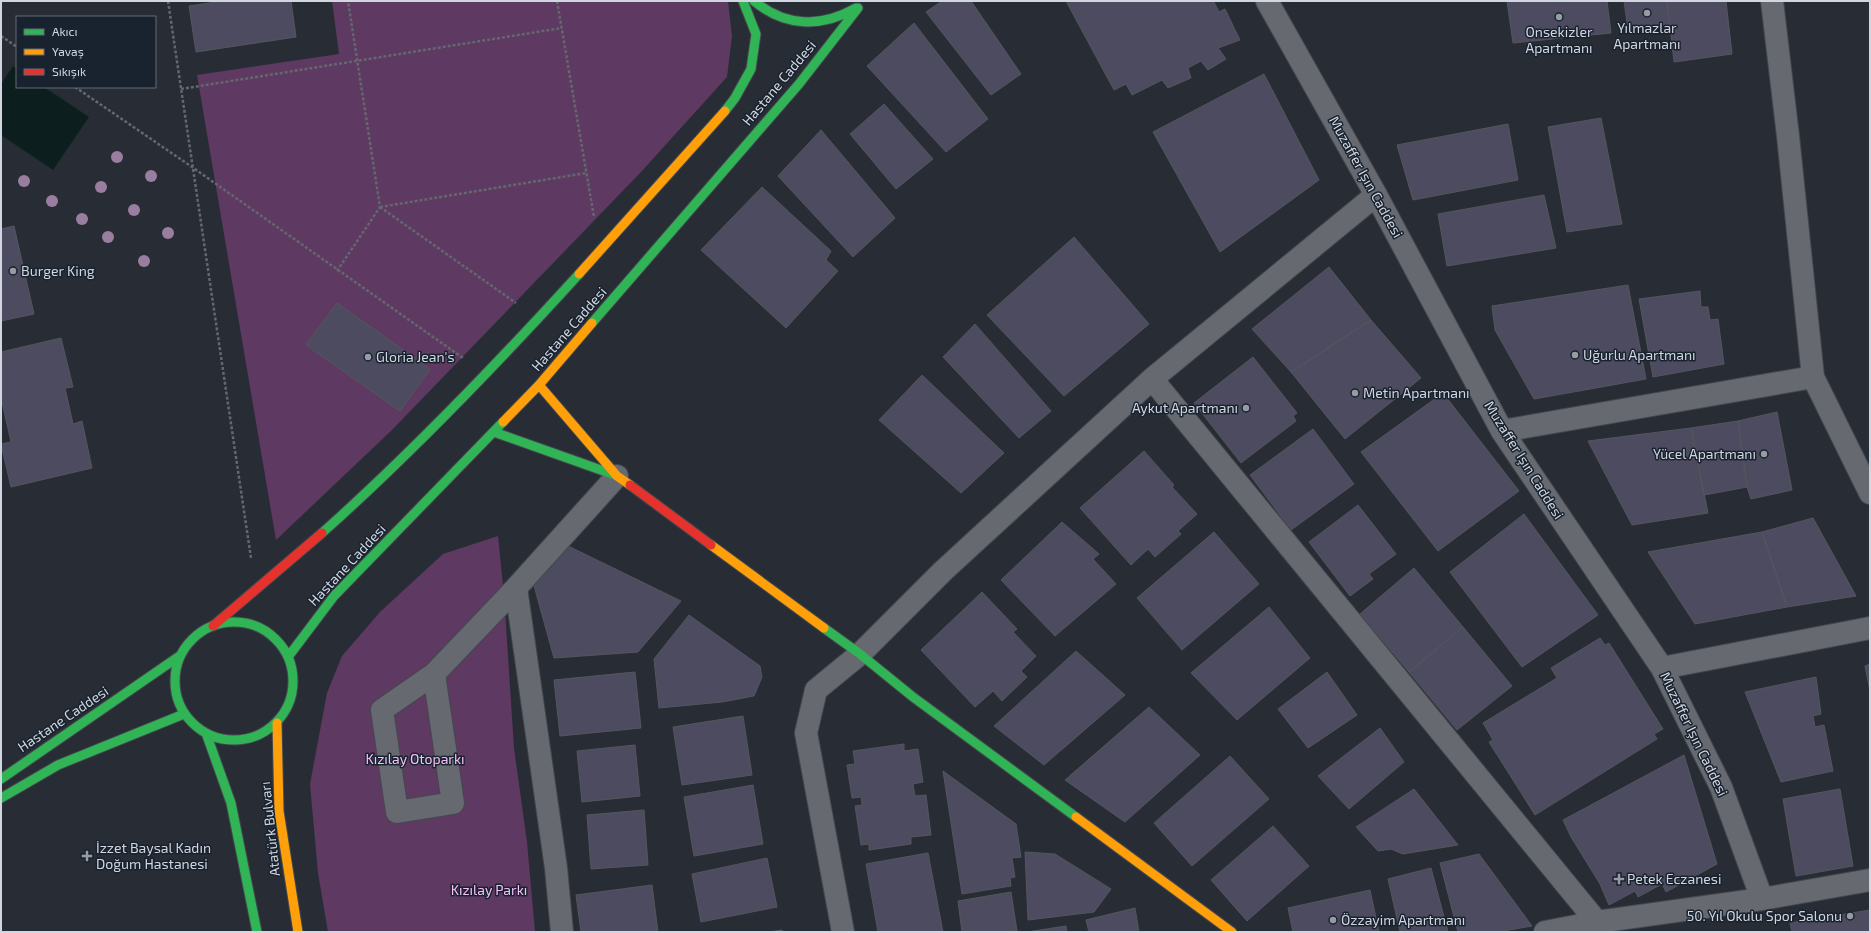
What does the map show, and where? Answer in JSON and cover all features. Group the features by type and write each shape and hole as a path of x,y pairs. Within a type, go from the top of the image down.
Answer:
{"main road":[{"name":"Hastane Caddesi","path":"213,626 256,590 384,476 486,374 714,126 735,98 751,69 756,34 743,1"},
{"path":"754,1 761,8 784,19 810,23 835,19 858,8 865,1"},
{"name":"Hastane Caddesi","path":"288,656 334,596 539,384 799,84 858,8"},
{"path":"539,384 616,476 860,654 913,697 1232,932"},
{"path":"494,432 616,476"},
{"path":"227,622 257,626 270,634 280,644 288,656 293,674 293,691 287,708 277,722 263,733 246,739 228,740 206,733 196,727 184,714 177,698 174,680 177,663 185,647 197,634 213,626 227,622"},
{"name":"Hastane Caddesi","path":"1,779 181,655"},
{"path":"1,798 58,764 125,736 184,714"},
{"name":"Atatürk Bulvarı","path":"277,722 279,811 298,932"},
{"name":"Atatürk Bulvarı","path":"206,733 231,803 257,932"}],"street":[{"name":"Muzaffer Işın Caddesi","path":"1267,1 1376,195 1502,431 1662,668 1721,787 1762,899"},
{"path":"1772,1 1788,136 1812,377 1870,493"},
{"path":"843,932 806,733 816,690 860,654 948,567 1152,378 1376,195"},
{"path":"1502,431 1812,377"},
{"path":"1152,378 1597,922"},
{"path":"434,674 453,803 397,812 382,710 434,674 516,588 616,476"},
{"path":"516,588 556,868 562,932"},
{"path":"1662,668 1870,628"},
{"path":"1545,932 1597,922 1762,899 1870,880"}],"path":[{"path":"168,1 256,590"},
{"path":"337,271 380,207 348,1"},
{"path":"557,1 599,251"},
{"path":"181,89 358,62 562,28"},
{"path":"1,36 16,46"},
{"path":"76,88 192,167 337,271 486,374"},
{"path":"380,207 586,173"},
{"path":"380,207 538,318"}],"green space":[{"path":"332,1 728,1 732,36 727,77 641,172 392,430 276,540 197,75 339,54"},
{"name":"Kızılay Otoparkı","path":"498,536 504,595 514,748 527,842 535,932 328,932 318,873 310,784 327,693 342,656 380,612 443,554"}],"shaded area":[{"path":"13,66 16,68 16,88 46,88 89,117 53,170 1,135 1,84"}],"building":[{"path":"223,1 291,1 296,37 196,52 189,6"},
{"path":"942,1 971,1 1021,74 991,95 926,12"},
{"path":"1066,1 1215,1 1214,2 1219,12 1225,9 1240,40 1218,48 1226,59 1208,70 1201,61 1188,68 1191,78 1168,88 1162,80 1132,95 1126,84 1114,90"},
{"name":"Onsekizler Apartmanı","path":"1507,1 1607,1 1611,33 1513,43"},
{"name":"Yılmazlar Apartmanı","path":"1624,1 1667,1 1670,25 1628,30"},
{"path":"1667,1 1726,1 1732,54 1674,62"},
{"path":"914,23 988,119 946,152 867,66"},
{"path":"1264,74 1319,180 1220,252 1153,132"},
{"path":"884,104 933,159 896,189 850,134"},
{"path":"1601,118 1622,224 1567,232 1548,127"},
{"path":"1508,124 1518,180 1413,200 1397,145"},
{"path":"821,130 895,218 853,257 778,176"},
{"path":"762,187 831,251 826,260 838,271 786,328 701,250"},
{"path":"1544,195 1556,248 1447,266 1438,214"},
{"name":"Burger King","path":"14,226 34,314 1,321 1,229"},
{"path":"1074,237 1149,324 1064,396 987,315"},
{"path":"1329,267 1371,320 1291,372 1252,329"},
{"name":"Uğurlu Apartmanı","path":"1628,285 1646,379 1534,399 1495,330 1492,306"},
{"path":"1700,291 1701,307 1708,307 1710,320 1718,319 1724,364 1653,377 1639,299"},
{"name":"Gloria Jean's","path":"337,303 430,369 400,411 306,345"},
{"name":"Metin Apartmanı","path":"1371,320 1421,378 1345,439 1291,372"},
{"path":"975,324 1051,411 1019,438 943,357"},
{"path":"61,338 73,387 65,388 73,424 82,421 92,468 11,487 1,444 11,442 2,402 1,403 1,352"},
{"name":"Aykut Apartmanı","path":"1253,357 1297,413 1293,416 1296,421 1241,463 1194,403"},
{"path":"922,375 1004,453 961,493 879,420"},
{"path":"1443,393 1519,491 1438,551 1361,452"},
{"name":"Yücel Apartmanı","path":"1777,412 1792,490 1751,499 1747,487 1738,421"},
{"path":"1738,421 1747,487 1704,495 1691,428"},
{"path":"1691,428 1708,513 1632,525 1588,441"},
{"path":"1313,429 1354,484 1291,530 1250,475"},
{"path":"1144,451 1174,485 1172,487 1197,514 1178,531 1181,534 1155,557 1148,549 1131,565 1080,508"},
{"path":"1358,505 1396,554 1369,574 1373,579 1350,596 1309,542"},
{"path":"1524,514 1598,615 1522,667 1450,572"},
{"path":"1813,518 1856,596 1787,607 1762,532"},
{"path":"1062,522 1099,554 1093,559 1116,584 1055,636 1001,580"},
{"path":"1214,532 1259,584 1182,650 1137,598"},
{"path":"1762,532 1787,607 1695,624 1648,552"},
{"path":"564,544 681,601 638,652 554,658 533,582"},
{"path":"1414,568 1463,627 1409,672 1360,614"},
{"path":"982,592 1017,629 1013,632 1036,656 1021,671 1027,677 1002,701 993,691 975,707 921,650"},
{"path":"1269,607 1310,658 1237,720 1191,673"},
{"path":"689,615 760,666 762,677 754,696 722,702 659,708 654,659"},
{"path":"1463,627 1512,686 1457,730 1409,672"},
{"path":"1600,638 1605,645 1609,643 1663,729 1654,734 1657,739 1535,815 1489,742 1493,740 1483,723 1557,678 1551,668"},
{"path":"1076,651 1125,695 1044,765 994,726"},
{"path":"1870,664 1870,691 1865,666"},
{"path":"635,672 641,728 560,736 554,680"},
{"path":"1327,672 1357,715 1308,748 1278,709"},
{"path":"1816,677 1821,714 1813,716 1815,727 1824,725 1833,771 1781,782 1745,692"},
{"path":"1149,707 1200,755 1125,822 1065,780"},
{"path":"743,716 752,775 682,785 673,727"},
{"path":"1380,728 1404,762 1349,809 1318,776"},
{"path":"904,744 904,751 918,749 923,782 913,784 915,796 926,795 931,835 911,837 911,844 869,850 869,844 861,845 855,806 862,805 861,797 852,798 847,765 855,764 853,751"},
{"path":"635,745 640,796 582,802 577,751"},
{"path":"1684,755 1717,864 1666,892 1662,884 1638,897 1635,891 1609,905 1600,884 1571,837 1563,820"},
{"path":"1230,756 1269,799 1192,866 1154,823"},
{"path":"943,771 1016,824 1021,857 1012,858 1015,877 1010,878 1011,886 962,894"},
{"path":"753,785 763,844 694,856 684,797"},
{"path":"1414,789 1458,845 1403,854 1391,849 1378,851 1356,827"},
{"path":"1840,789 1853,866 1796,876 1783,799"},
{"path":"644,810 648,865 591,869 587,815"},
{"path":"1273,826 1309,866 1247,921 1211,880"},
{"path":"1025,852 1055,854 1111,889 1094,912 1028,920"},
{"path":"928,853 943,932 878,932 866,864"},
{"path":"1479,854 1532,926 1498,932 1458,932 1440,863"},
{"path":"767,858 777,907 701,922 692,874"},
{"path":"1431,868 1448,932 1400,932 1388,879"},
{"path":"652,885 658,932 581,932 576,895"},
{"name":"Özzayim Apartmanı","path":"1370,890 1379,932 1293,932 1288,908"},
{"path":"1011,892 1017,931 962,932 958,901"},
{"path":"1135,908 1139,932 1089,932 1086,920"},
{"name":"50. Yıl Okulu Spor Salonu","path":"1870,910 1870,932 1792,932 1790,923"},
{"path":"1066,926 1067,932 1027,932"},
{"path":"782,930 783,932 769,932"}],"traffic: fast":[{"path":"725,111 735,98 751,69 756,34 743,1"},
{"path":"754,1 766,10 778,16 804,22 830,19 843,15 856,8"},
{"path":"592,323 799,84 858,8"},
{"path":"322,533 389,471 454,407 579,274"},
{"path":"288,657 334,596 503,422"},
{"path":"494,432 615,475"},
{"path":"234,622 257,626 276,639 289,658 293,681 289,704 276,723 257,736 234,740 211,736 192,723 179,704 175,681 179,658 192,639 211,626 234,622"},
{"path":"824,628 860,654 913,697 1076,817"},
{"path":"1,779 181,655"},
{"path":"1,798 58,765 184,714"},
{"path":"206,733 231,803 257,932"}],"traffic: slow":[{"path":"579,274 725,111"},
{"path":"503,422 539,385 592,323"},
{"path":"539,385 617,476 630,485"},
{"path":"711,545 824,628"},
{"path":"277,723 279,811 298,932"},
{"path":"1076,817 1232,932"}],"traffic: jam":[{"path":"630,485 711,545"},
{"path":"213,626 322,533"}],"place":[{"name":"Yılmazlar Apartmanı","path":"1647,13"},
{"name":"Onsekizler Apartmanı","path":"1559,17"},
{"name":"Burger King","path":"13,271"},
{"name":"Uğurlu Apartmanı","path":"1575,355"},
{"name":"Gloria Jean's","path":"368,357"},
{"name":"Metin Apartmanı","path":"1355,393"},
{"name":"Aykut Apartmanı","path":"1246,408"},
{"name":"Yücel Apartmanı","path":"1764,454"},
{"name":"İzzet Baysal Kadın Doğum Hastanesi","path":"87,856"},
{"name":"Petek Eczanesi","path":"1619,879"},
{"name":"50. Yıl Okulu Spor Salonu","path":"1850,916"},
{"name":"Özzayim Apartmanı","path":"1333,920"}],"park label":[{"name":"Kızılay Parkı","path":"489,890"}]}
